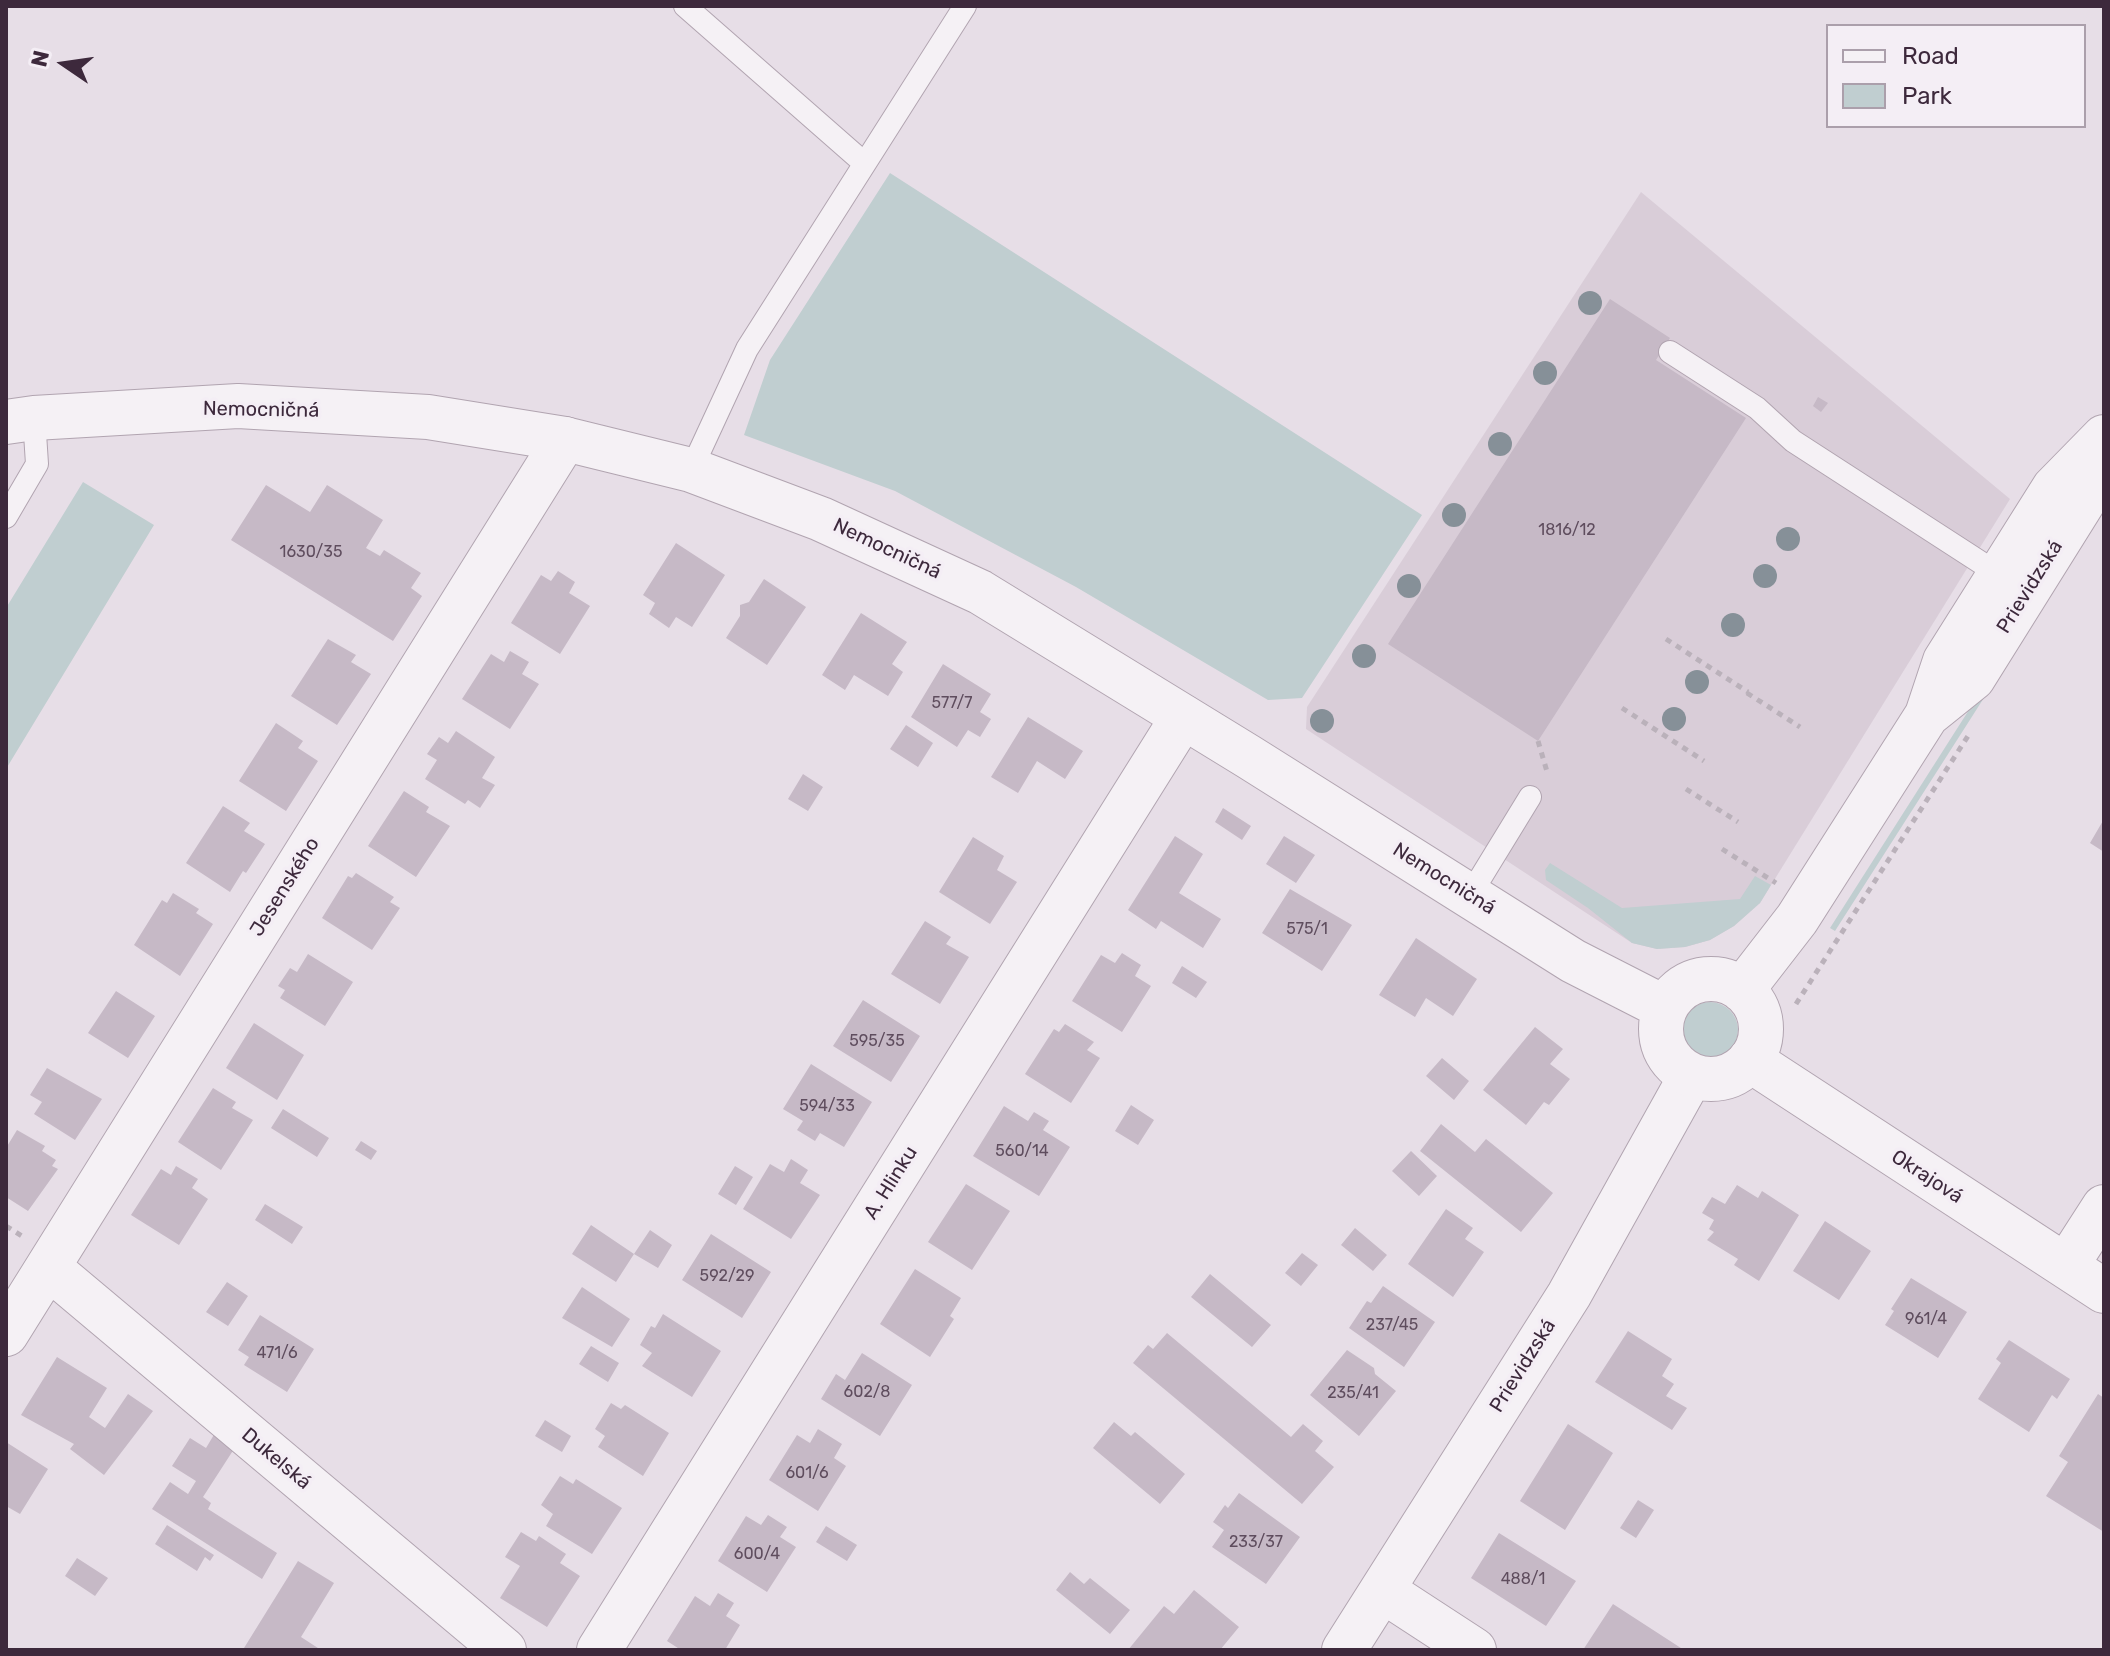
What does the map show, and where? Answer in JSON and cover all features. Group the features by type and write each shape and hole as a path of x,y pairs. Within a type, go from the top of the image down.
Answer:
{"street":[{"name":"Nemocničná","path":"20,420 238,406 428,417 565,439 691,470 821,519 980,592 1573,961 1665,1008"},
{"name":"Prievidzská","path":"1742,990 1797,919 1927,715 1945,661 2054,488 2104,438"},
{"name":"Prievidzská","path":"1927,715 1973,678 2083,502 2104,438"},
{"name":"Jesenského","path":"6,1334 565,439"},
{"name":"A. Hlinku","path":"599,1650 1183,717"},
{"path":"1722,980 1742,990 1753,1001 1761,1021 1759,1042 1750,1060 1728,1077 1709,1080 1691,1076 1672,1062 1662,1043 1660,1029 1665,1008 1681,988 1697,981 1722,980"},
{"name":"Okrajová","path":"1750,1060 2104,1291"},
{"name":"Prievidzská","path":"1344,1650 1569,1295 1691,1076"},
{"path":"2066,1266 2104,1207"},
{"name":"Dukelská","path":"48,1267 504,1650"},
{"path":"1382,1590 1474,1650"}],"lane":[{"path":"685,6 864,163"},
{"path":"691,470 747,349 965,6"},
{"path":"1670,352 1757,408 1793,441 2000,575"},
{"path":"6,517 37,464 20,420"},
{"path":"1470,895 1530,797"}],"path":[{"path":"1666,639 1800,727"},
{"path":"1622,708 1704,761"},
{"path":"1796,1004 1970,733"},
{"path":"1686,789 1738,822"},
{"path":"1722,849 1780,886"}],"shaded area":[{"path":"1641,192 2010,499 1760,903 1734,926 1710,940 1685,947 1657,949 1632,943 1306,729 1307,707"}],"green space":[{"path":"890,173 1422,515 1302,698 1268,700 1076,587 895,491 744,435 770,360"},
{"path":"83,482 154,525 6,769 6,608"},
{"path":"2104,498 2104,510 1835,931 1830,928"},
{"path":"1550,863 1622,908 1740,899 1755,876 1771,885 1760,903 1734,926 1710,940 1685,947 1657,949 1632,943 1546,880 1545,870"},
{"path":"1710,1002 1730,1010 1738,1030 1730,1050 1710,1058 1690,1050 1682,1030 1690,1010"}],"building":[{"path":"1610,299 1670,338 1656,360 1746,418 1538,741 1388,644"},
{"path":"1818,397 1828,403 1821,412 1813,406"},
{"path":"266,485 310,512 327,485 383,520 366,548 380,556 384,550 421,573 411,588 422,596 393,641 231,540"},
{"path":"676,543 725,575 692,627 676,617 669,628 649,614 655,603 643,595"},
{"path":"558,571 575,582 569,593 590,606 560,654 511,623 541,575 551,581"},
{"path":"764,579 806,607 767,665 726,638 740,616 740,605 749,602"},
{"path":"861,613 907,642 892,664 903,672 888,696 854,675 845,690 822,675"},
{"path":"328,639 356,655 351,662 371,674 337,725 291,696"},
{"path":"510,651 529,662 522,674 539,684 510,729 462,699 491,654 504,662"},
{"path":"943,664 991,694 980,712 991,719 980,737 968,730 957,747 911,717"},
{"path":"1028,717 1083,751 1065,779 1037,761 1018,793 991,777"},
{"path":"276,723 303,741 298,748 318,761 286,811 239,781"},
{"path":"906,725 933,743 918,767 890,749"},
{"path":"456,731 495,757 482,778 495,785 480,808 468,800 465,804 425,779 437,760 427,754 439,737 448,743"},
{"path":"803,774 823,787 808,811 788,799"},
{"path":"404,791 429,807 426,812 450,826 416,877 368,846"},
{"path":"223,806 250,823 244,831 265,844 230,892 186,863"},
{"path":"1223,808 1251,826 1242,840 1215,822"},
{"path":"2104,819 2104,852 2090,843"},
{"path":"1175,836 1203,854 1179,893 1221,919 1203,948 1161,921 1156,929 1128,910"},
{"path":"1284,836 1315,855 1296,883 1266,864"},
{"path":"973,837 1004,856 997,870 1017,882 990,924 939,892"},
{"path":"356,873 394,897 390,902 400,908 372,950 322,918 348,876 352,878"},
{"path":"1290,889 1352,925 1322,971 1262,933"},
{"path":"173,893 199,909 196,913 213,924 180,976 134,945 162,900 167,903"},
{"path":"925,921 951,937 946,944 969,957 940,1004 891,974"},
{"path":"1416,938 1477,979 1453,1016 1426,998 1415,1017 1379,995"},
{"path":"1122,953 1141,965 1135,976 1151,986 1122,1032 1072,1001 1101,955 1115,963"},
{"path":"308,954 353,982 325,1026 280,998 285,990 278,986 290,968 297,972"},
{"path":"1182,966 1207,982 1196,998 1172,983"},
{"path":"116,991 155,1016 128,1058 88,1033"},
{"path":"863,1000 920,1036 891,1082 833,1046"},
{"path":"254,1023 304,1055 277,1100 226,1068"},
{"path":"1065,1024 1094,1042 1087,1050 1100,1058 1071,1103 1025,1074 1054,1029 1059,1032"},
{"path":"1535,1027 1563,1049 1550,1064 1570,1079 1549,1105 1544,1102 1526,1125 1483,1090"},
{"path":"1442,1058 1469,1081 1454,1100 1426,1076"},
{"path":"811,1064 872,1102 844,1147 820,1133 815,1141 797,1130 803,1121 783,1109"},
{"path":"47,1068 102,1099 75,1140 34,1114 42,1102 30,1095"},
{"path":"213,1088 236,1102 232,1108 253,1120 221,1170 178,1142"},
{"path":"1131,1105 1154,1120 1138,1145 1115,1131"},
{"path":"1004,1106 1028,1121 1034,1112 1049,1121 1043,1130 1070,1147 1039,1196 973,1156"},
{"path":"283,1109 329,1138 317,1157 271,1128"},
{"path":"1441,1124 1475,1152 1486,1139 1553,1193 1521,1232 1420,1151"},
{"path":"17,1130 45,1146 42,1151 56,1160 52,1166 58,1169 28,1211 6,1197 6,1148"},
{"path":"361,1141 377,1151 371,1160 355,1150"},
{"path":"1411,1151 1437,1176 1419,1196 1392,1171"},
{"path":"791,1159 808,1170 800,1183 820,1195 791,1239 743,1209 770,1164 784,1172"},
{"path":"176,1166 198,1179 192,1188 208,1199 179,1245 131,1215 161,1169 171,1175"},
{"path":"735,1166 753,1177 736,1205 718,1194"},
{"path":"966,1184 1010,1211 972,1270 928,1242"},
{"path":"1737,1185 1758,1198 1762,1191 1799,1215 1759,1281 1734,1265 1738,1259 1707,1240 1714,1232 1709,1229 1714,1220 1702,1213 1712,1197 1725,1204"},
{"path":"265,1204 303,1227 292,1244 255,1220"},
{"path":"1446,1209 1473,1228 1465,1239 1484,1252 1453,1297 1408,1264"},
{"path":"1825,1221 1871,1251 1839,1300 1793,1271"},
{"path":"591,1225 634,1254 616,1282 572,1254"},
{"path":"1355,1228 1387,1255 1373,1271 1341,1245"},
{"path":"650,1230 672,1245 658,1268 634,1254"},
{"path":"711,1234 771,1272 742,1318 682,1280"},
{"path":"1302,1253 1318,1265 1301,1286 1285,1273"},
{"path":"915,1269 961,1298 950,1316 954,1319 930,1357 880,1324"},
{"path":"1210,1274 1271,1325 1252,1347 1191,1297"},
{"path":"1911,1278 1967,1312 1938,1358 1885,1325 1894,1311 1891,1309"},
{"path":"227,1282 248,1296 228,1326 206,1312"},
{"path":"1383,1286 1435,1322 1404,1367 1349,1328 1367,1301 1371,1303"},
{"path":"582,1287 630,1319 612,1347 562,1318"},
{"path":"663,1314 721,1351 692,1397 642,1366 652,1353 640,1345 651,1326 655,1328"},
{"path":"260,1315 314,1349 287,1392 244,1365 249,1357 238,1350"},
{"path":"1628,1331 1672,1359 1662,1376 1674,1384 1666,1396 1687,1408 1672,1430 1595,1382"},
{"path":"1167,1333 1291,1437 1303,1424 1323,1441 1315,1451 1334,1467 1302,1504 1133,1363 1148,1345 1153,1349"},
{"path":"2009,1340 2070,1379 2057,1399 2052,1395 2029,1432 1978,1399 2001,1363 1996,1359"},
{"path":"591,1346 619,1363 608,1382 579,1364"},
{"path":"1347,1350 1374,1368 1375,1374 1396,1391 1359,1436 1310,1395"},
{"path":"862,1353 912,1385 880,1436 821,1399 836,1374 845,1380"},
{"path":"57,1357 107,1388 89,1417 105,1428 128,1394 153,1411 104,1475 70,1449 74,1444 21,1415"},
{"path":"2098,1394 2104,1398 2104,1532 2046,1496 2068,1462 2059,1456"},
{"path":"611,1403 621,1409 625,1405 669,1433 643,1476 598,1447 605,1436 595,1429"},
{"path":"545,1420 571,1436 562,1452 535,1436"},
{"path":"1114,1422 1131,1436 1135,1432 1185,1474 1160,1504 1093,1448"},
{"path":"1568,1424 1613,1453 1565,1530 1520,1501"},
{"path":"818,1429 842,1444 834,1458 846,1466 818,1511 769,1480 797,1435 810,1443"},
{"path":"215,1433 234,1449 203,1497 211,1503 208,1509 277,1553 262,1579 152,1509 170,1482 188,1494 196,1481 172,1466 190,1438 206,1448"},
{"path":"6,1442 48,1469 20,1514 6,1506"},
{"path":"560,1476 573,1484 576,1479 622,1508 592,1554 546,1526 553,1514 541,1505"},
{"path":"1239,1493 1300,1537 1266,1584 1212,1547 1224,1530 1213,1522 1225,1505 1228,1508"},
{"path":"1638,1500 1654,1510 1636,1538 1620,1528"},
{"path":"768,1515 787,1527 780,1537 796,1547 767,1592 718,1561 746,1516 761,1525"},
{"path":"167,1525 214,1555 210,1561 205,1557 197,1571 155,1544"},
{"path":"826,1526 857,1545 847,1561 816,1542"},
{"path":"521,1532 536,1541 539,1536 566,1554 560,1563 580,1576 547,1627 500,1598 520,1566 505,1557"},
{"path":"1499,1533 1576,1581 1546,1626 1471,1578"},
{"path":"77,1558 108,1578 95,1596 65,1576"},
{"path":"298,1561 334,1583 301,1637 321,1650 247,1650 244,1648"},
{"path":"1070,1572 1084,1584 1090,1578 1130,1610 1110,1634 1056,1590"},
{"path":"1194,1590 1239,1627 1220,1650 1128,1650 1164,1606 1174,1614"},
{"path":"718,1593 734,1603 726,1616 740,1625 725,1650 681,1650 667,1641 695,1596 710,1606"},
{"path":"1613,1604 1684,1650 1583,1650"}]}
